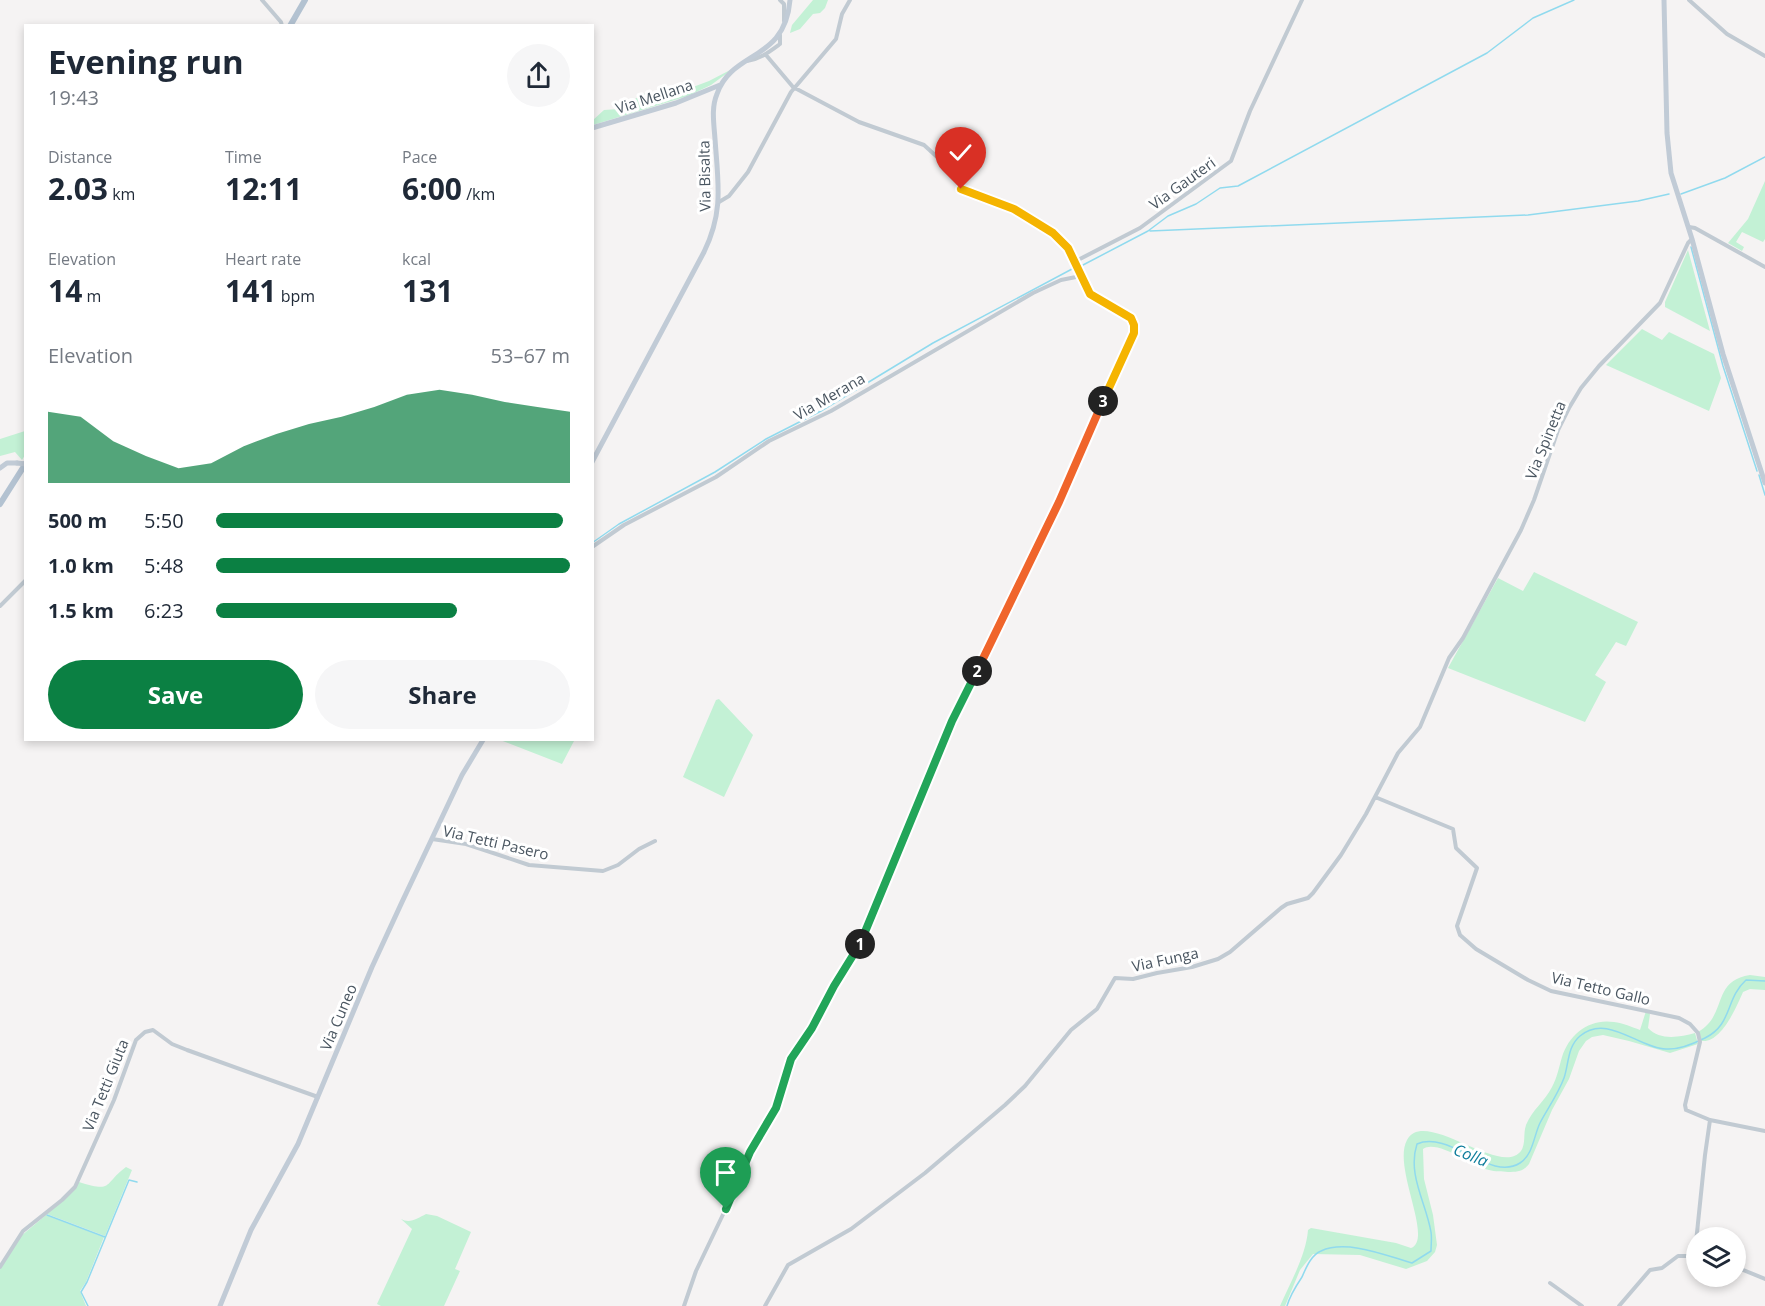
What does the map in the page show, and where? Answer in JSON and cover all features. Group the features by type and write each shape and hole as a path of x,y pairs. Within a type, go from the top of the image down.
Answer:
{"main road":[{"path":"291,24 305,0"},
{"path":"0,504 24,467"}],"street":[{"path":"262,0 282,24"},
{"path":"721,84 732,71 780,35 788,18 790,0"},
{"path":"719,202 729,196 748,172 791,92 836,39 842,11 850,0"},
{"name":"Via Gauteri","path":"1076,261 1140,228 1231,161 1264,78 1302,0"},
{"path":"1664,0 1668,154 1671,173 1689,227 1723,354 1765,483"},
{"path":"1689,0 1727,34 1765,56"},
{"path":"783,1 785,27"},
{"path":"746,62 766,55 780,44 780,35"},
{"path":"684,1306 696,1271 750,1152 776,1108 791,1059 812,1028 866,933 952,721 1059,502 1135,329 1128,315 1102,303 1090,294 1076,261 1063,242 1044,226 1014,209 963,190 948,167 924,146 859,122 795,88 766,55"},
{"name":"Via Mellana","path":"594,127 676,103 721,84"},
{"name":"Via Bisalta","path":"594,458 711,238 719,202 714,112 721,84"},
{"path":"1689,227 1695,228 1765,267"},
{"name":"Via Spinetta","path":"1480,605 1521,530 1558,430 1569,408 1581,388 1599,366 1660,303 1692,239"},
{"name":"Via Merana","path":"594,546 624,525 716,477 770,441 831,411 1033,293 1061,280 1081,276"},
{"path":"0,468 7,463 24,464"},
{"path":"0,606 24,582"},
{"name":"Via Funga","path":"765,1306 788,1265 851,1229 925,1173 1005,1106 1025,1086 1071,1030 1097,1008 1115,978 1133,979 1218,959 1230,952 1281,908 1310,896 1341,855 1398,753 1423,722 1449,658 1463,638 1480,605"},
{"name":"Via Cuneo","path":"220,1306 247,1238 293,1154 372,968 431,839 462,775 482,741"},
{"name":"Via Tetto Gallo","path":"1375,796 1453,829 1456,848 1477,868 1457,926 1460,935 1476,949 1551,991 1679,1018 1690,1024 1698,1033 1700,1042 1685,1108 1710,1120"},
{"name":"Via Tetti Pasero","path":"431,839 466,844 529,865 603,871 618,865 639,849 655,841"},
{"name":"Via Tetti Giuta","path":"0,1267 23,1231 62,1200 78,1182 114,1100 136,1040 145,1032 153,1030 172,1044 318,1097"},
{"path":"1698,1227 1710,1120 1765,1131"},
{"path":"1619,1306 1650,1270 1659,1270 1678,1256 1686,1256"},
{"path":"1746,1271 1765,1279"},
{"path":"1550,1283 1582,1306"}],"green space":[{"path":"813,0 828,0 820,13 813,14 800,29 790,33 792,25"},
{"path":"734,68 711,85 688,96 594,125 594,119 604,110 619,109 643,94 678,86 693,87"},
{"path":"1765,181 1765,239 1763,242 1742,232 1736,242 1744,247 1742,251 1728,243 1748,219"},
{"path":"1688,250 1710,331 1665,307 1665,302"},
{"path":"1642,329 1662,340 1669,332 1714,354 1721,378 1709,411 1606,365"},
{"path":"24,431 22,460 15,452 0,456 0,439"},
{"path":"1534,572 1638,622 1626,646 1616,642 1595,675 1606,682 1585,722 1448,668 1498,578 1523,591"},
{"path":"719,699 753,735 724,797 683,777 716,700"},
{"path":"503,741 574,741 562,764"},
{"path":"1750,975 1765,977 1765,990 1750,989 1743,992 1721,1031 1709,1040 1702,1041 1698,1032 1713,1017 1724,991 1738,978"},
{"path":"1646,1011 1650,1014 1648,1028 1653,1032 1670,1037 1695,1033 1698,1044 1670,1053 1603,1035 1592,1037 1579,1051 1569,1079 1552,1110 1529,1164 1524,1169 1514,1172 1491,1171 1446,1150 1429,1147 1423,1149 1424,1179 1433,1215 1437,1245 1435,1252 1427,1261 1406,1269 1360,1255 1313,1254 1300,1270 1285,1306 1280,1306 1301,1259 1308,1230 1311,1228 1396,1243 1411,1248 1417,1242 1416,1217 1408,1184 1404,1152 1407,1140 1416,1132 1445,1136 1480,1151 1511,1157 1523,1148 1526,1125 1552,1087 1565,1049 1575,1035 1589,1025 1605,1021 1621,1023 1640,1030"},
{"path":"126,1167 132,1170 105,1236 47,1214 79,1182 103,1187"},
{"path":"426,1214 437,1216 471,1232 455,1269 460,1271 444,1306 381,1306 377,1304 412,1229 401,1219 411,1221"},
{"path":"46,1215 104,1237 86,1282 80,1291 86,1306 0,1306 0,1269 21,1236"}],"waterway":[{"path":"1083,265 1148,231 1168,216 1196,204 1220,188 1238,186 1487,53 1533,18 1574,0"},
{"path":"1681,194 1725,178 1765,157"},
{"path":"1150,231 1528,215 1638,201 1669,194"},
{"path":"1691,247 1723,366 1757,471"},
{"path":"594,542 619,524 715,472 766,439 821,411 933,343 1072,269"},
{"path":"1759,475 1765,495"},
{"name":"Colla","path":"1287,1306 1309,1262 1321,1251 1331,1248 1355,1248 1412,1263 1431,1251 1429,1221 1418,1188 1414,1166 1417,1144 1430,1142 1443,1144 1496,1166 1508,1167 1520,1163 1528,1155 1540,1123 1564,1078 1573,1045 1580,1036 1590,1030 1601,1028 1623,1033 1655,1047 1671,1049 1686,1046 1705,1038 1720,1026 1739,987 1746,980 1765,981"},
{"path":"88,1306 81,1292 129,1180 137,1182"},
{"path":"47,1215 105,1237"}],"route":[{"path":"726,1209 750,1152 776,1108 791,1059 812,1028 822,1006 866,933 952,721 1059,502 1135,329 1128,315 1102,303 1090,294 1076,261 1068,248 1053,233 1014,209 961,189"}]}
